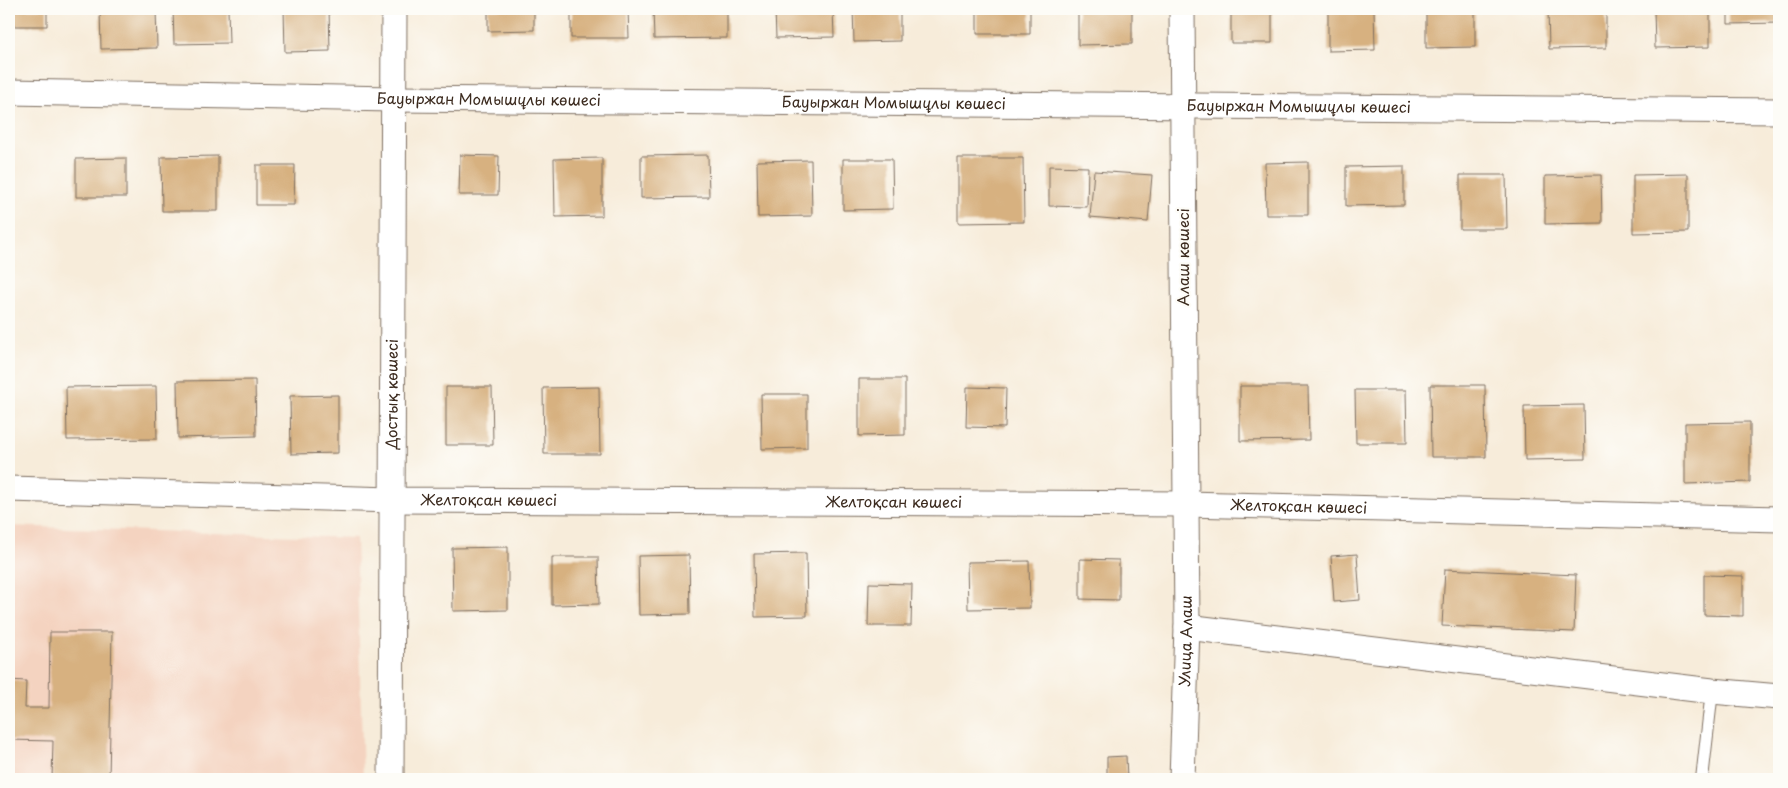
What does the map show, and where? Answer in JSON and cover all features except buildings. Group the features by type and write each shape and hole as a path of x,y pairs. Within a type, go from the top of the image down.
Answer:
{"street":[{"name":"Достық көшесі","path":"391,779 394,9"},
{"name":"Алаш көшесі","path":"1182,9 1186,504"},
{"name":"Бауыржан Момышұлы көшесі","path":"9,92 393,99 1779,111"},
{"name":"Желтоқсан көшесі","path":"9,489 392,500 1186,504 1779,520"},
{"name":"Улица Алаш","path":"1182,779 1187,627 1186,504"},
{"path":"1187,627 1779,697"}],"lane":[{"path":"1702,779 1712,690"}],"shaded area":[{"path":"9,526 356,538 363,779 9,779"}]}
